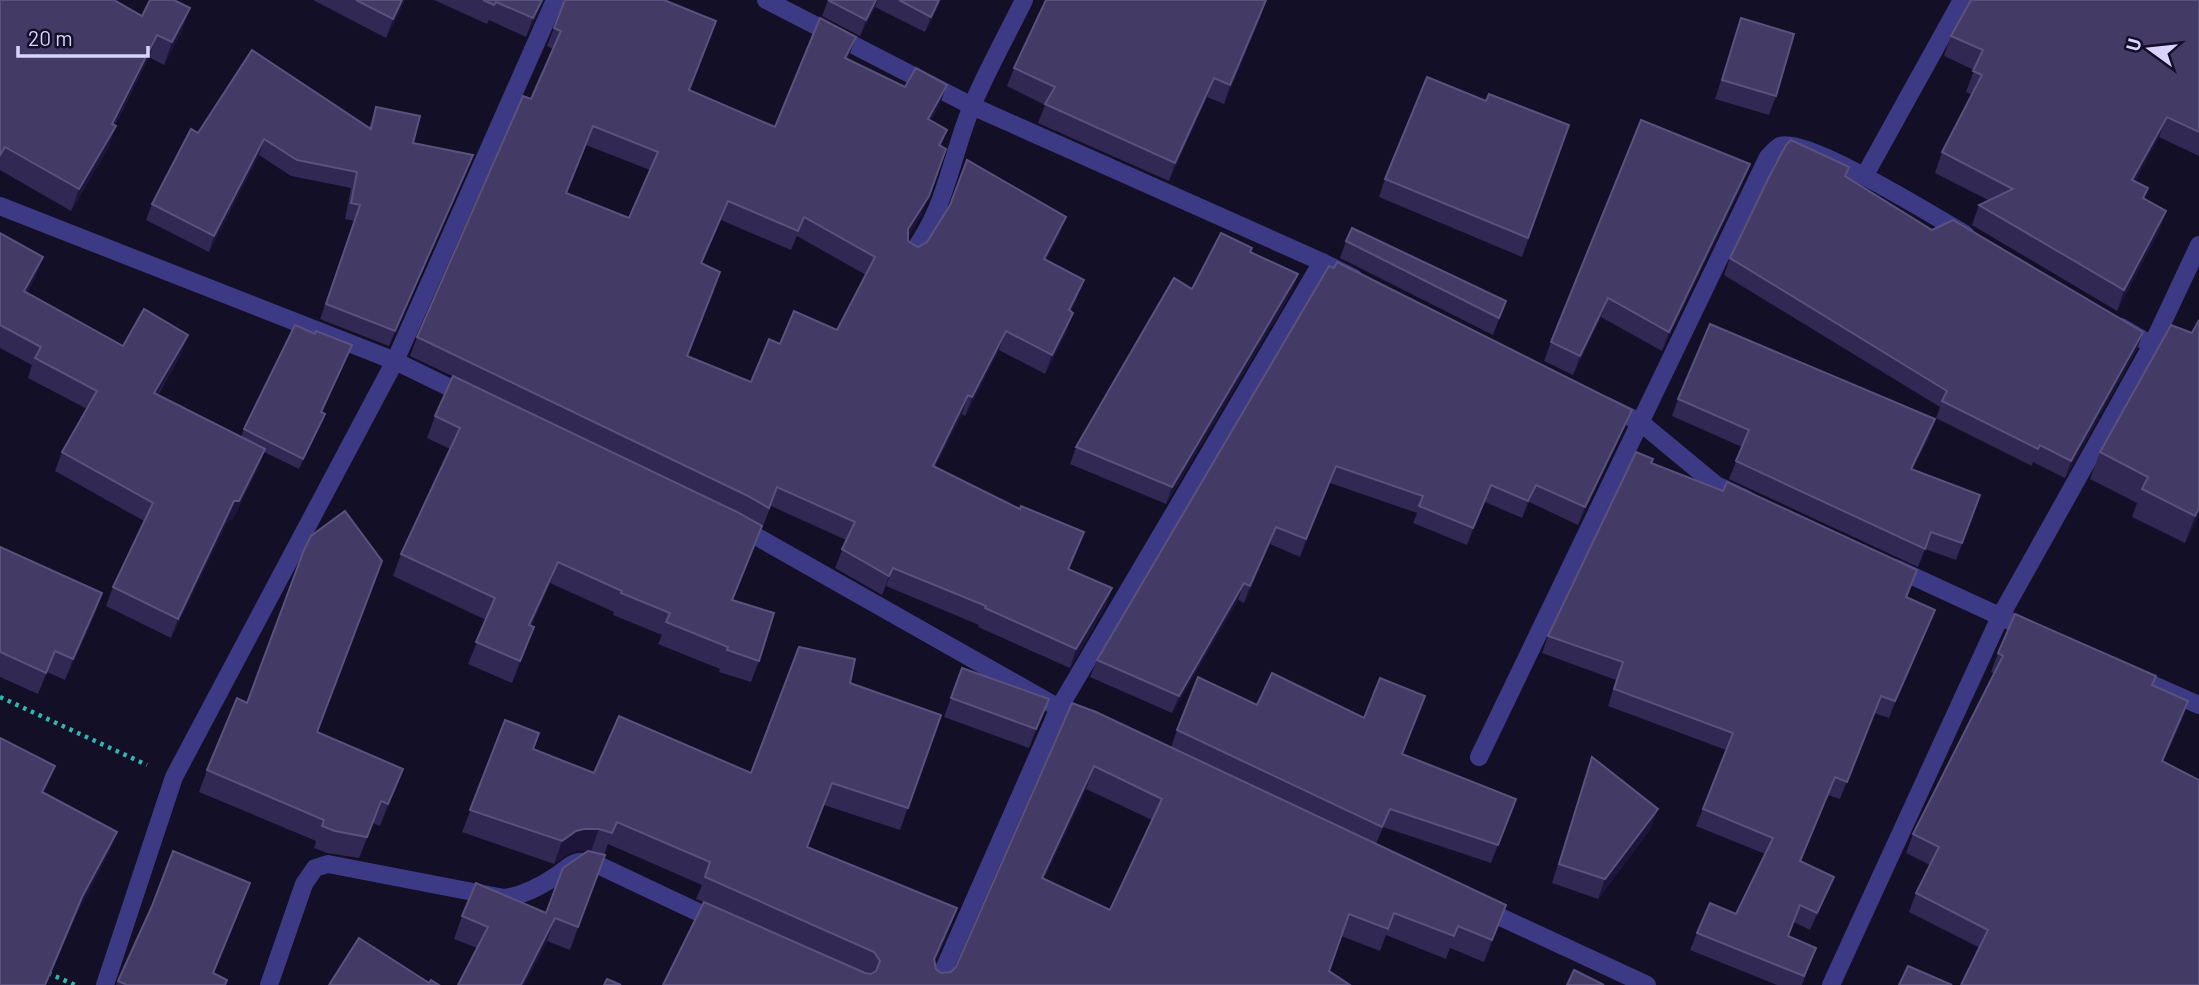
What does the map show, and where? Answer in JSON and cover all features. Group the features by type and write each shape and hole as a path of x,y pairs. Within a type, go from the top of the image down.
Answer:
{"street":[{"path":"105,985 174,777 394,362 555,0"},
{"path":"766,0 972,106 1322,262 1371,287"},
{"path":"911,254 929,228 940,205 972,106 1024,0"},
{"path":"1866,175 1962,0"},
{"path":"1479,757 1768,157 1780,146 1796,146 1866,175 1985,246"},
{"path":"0,206 394,362 482,404"},
{"path":"1831,985 2000,617 2152,345 2199,246"},
{"path":"937,985 1059,708 1322,262"},
{"path":"2104,317 2152,345"},
{"path":"1591,398 1640,422 1716,485 1765,508"},
{"path":"721,518 1059,708 1109,732"},
{"path":"1877,559 2051,639"},
{"path":"2115,668 2199,705"},
{"path":"269,985 304,884 315,868 328,864 504,898 522,894 556,876 569,864 584,860 734,929"},
{"path":"1471,903 1647,985"}],"path":[{"path":"0,697 174,777"},
{"path":"38,968 75,985"}],"building":[{"path":"0,0 114,0 142,16 150,0 174,0 190,8 172,42 157,35 112,124 116,126 79,189 5,147 0,155"},
{"path":"356,0 402,0 393,19"},
{"path":"483,0 542,0 533,18 496,2 494,5"},
{"path":"565,0 664,0 716,21 689,90 775,127 820,18 856,37 845,58 905,87 916,68 947,85 928,119 947,130 939,145 946,149 929,196 908,229 908,241 918,247 927,242 950,205 967,160 1066,217 1044,259 1084,280 1069,310 1073,313 1052,355 1006,331 972,397 968,395 933,466 1020,509 1021,506 1084,532 1068,569 1112,588 1076,649 985,608 986,606 893,568 889,576 842,549 855,522 777,487 769,508 417,337 523,96 531,99 561,31 554,28","holes":["593,126 658,152 629,218 566,193","728,201 798,231 804,217 875,257 837,330 794,311 780,344 769,339 751,382 687,356 720,272 701,263"]},
{"path":"828,0 876,0 866,20"},
{"path":"899,0 939,0 931,17"},
{"path":"1046,0 1266,0 1230,85 1214,78 1175,163 1045,104 1055,87 1014,68"},
{"path":"1971,0 2199,0 2199,132 2167,117 2132,180 2148,188 2143,198 2166,211 2124,290 1979,205 2013,189 1942,152 1982,75 1973,71 1983,50 1951,36"},
{"path":"1741,18 1794,34 1776,96 1722,80"},
{"path":"252,50 371,129 376,107 420,116 413,143 473,155 395,331 326,304 360,205 351,203 357,172 297,160 264,139 214,236 152,204 191,129 198,133"},
{"path":"1427,77 1486,101 1489,94 1569,125 1528,238 1385,179"},
{"path":"1641,120 1750,164 1669,332 1608,298 1580,356 1551,342"},
{"path":"1791,140 1849,167 1845,176 1932,230 1953,220 2143,332 2071,461 2040,445 2038,449 1942,401 1947,391 1730,258 1770,175"},
{"path":"1352,228 1506,301 1499,318 1346,241"},
{"path":"0,233 43,257 24,291 123,346 144,309 188,335 154,393 265,449 239,501 234,501 178,619 113,587 153,503 62,452 97,391 35,358 41,347 0,325"},
{"path":"1221,233 1252,248 1250,252 1298,274 1172,487 1076,447 1174,278 1192,289"},
{"path":"1337,262 1632,410 1585,507 1536,485 1528,501 1491,485 1473,528 1419,506 1423,496 1336,466 1306,539 1276,527 1250,586 1244,583 1179,696 1097,660 1329,266 1334,268"},
{"path":"2199,320 2199,508 2195,516 2142,489 2148,477 2100,452 2171,325 2192,333"},
{"path":"1710,324 1935,419 1911,469 1980,495 1962,543 1931,532 1925,549 1736,461 1749,430 1678,399"},
{"path":"295,325 352,345 321,412 325,414 303,459 244,429"},
{"path":"453,376 762,526 732,600 774,613 759,661 727,650 728,647 666,622 670,613 621,593 622,591 558,562 529,625 534,627 520,661 476,642 495,598 401,554 460,428 435,416"},
{"path":"1636,452 1653,459 1651,463 1723,491 1727,482 1917,570 1906,597 1935,610 1895,701 1881,696 1847,782 1835,777 1800,861 1834,877 1817,913 1800,905 1788,936 1816,948 1804,976 1697,933 1710,903 1736,914 1773,838 1703,809 1733,733 1614,689 1623,662 1548,636"},
{"path":"345,511 382,561 317,732 403,769 388,804 381,801 367,837 322,826 324,820 207,770 237,698 247,703 311,536"},
{"path":"0,547 102,593 73,659 55,651 46,673 0,652"},
{"path":"2015,614 2156,676 2152,685 2188,701 2162,761 2199,780 2199,985 1961,985 1988,930 1916,893 1939,847 1913,834 2003,656 1998,653"},
{"path":"799,647 855,659 850,683 941,715 908,808 832,783 807,847 957,908 934,959 936,969 941,973 951,972 956,967 1072,703 1506,905 1492,940 1458,926 1454,936 1394,913 1388,929 1349,914 1329,971 1350,985 663,985 704,902 865,973 876,971 880,961 874,952 705,877 710,862 617,822 612,833 599,829 584,829 562,841 470,810 505,720 539,733 533,749 594,773 619,716 751,773","holes":["1094,766 1162,799 1110,910 1042,878"]},
{"path":"962,668 1049,699 1036,729 951,698"},
{"path":"1272,673 1364,718 1380,678 1425,696 1402,754 1516,799 1498,845 1390,809 1382,827 1177,730 1198,677 1257,705"},
{"path":"0,738 55,766 42,792 117,832 82,897 45,985 0,985"},
{"path":"1592,757 1658,809 1605,879 1559,864"},
{"path":"173,851 250,883 213,973 227,980 225,985 127,985 118,981"},
{"path":"588,851 605,855 578,927 555,918 521,985 458,985 488,927 462,916 476,883 546,913 563,868"},
{"path":"359,938 429,983 431,980 439,985 329,985"},
{"path":"1908,966 1952,985 1899,985"},
{"path":"1574,970 1604,985 1567,985"},
{"path":"607,979 621,985 604,985"}]}
